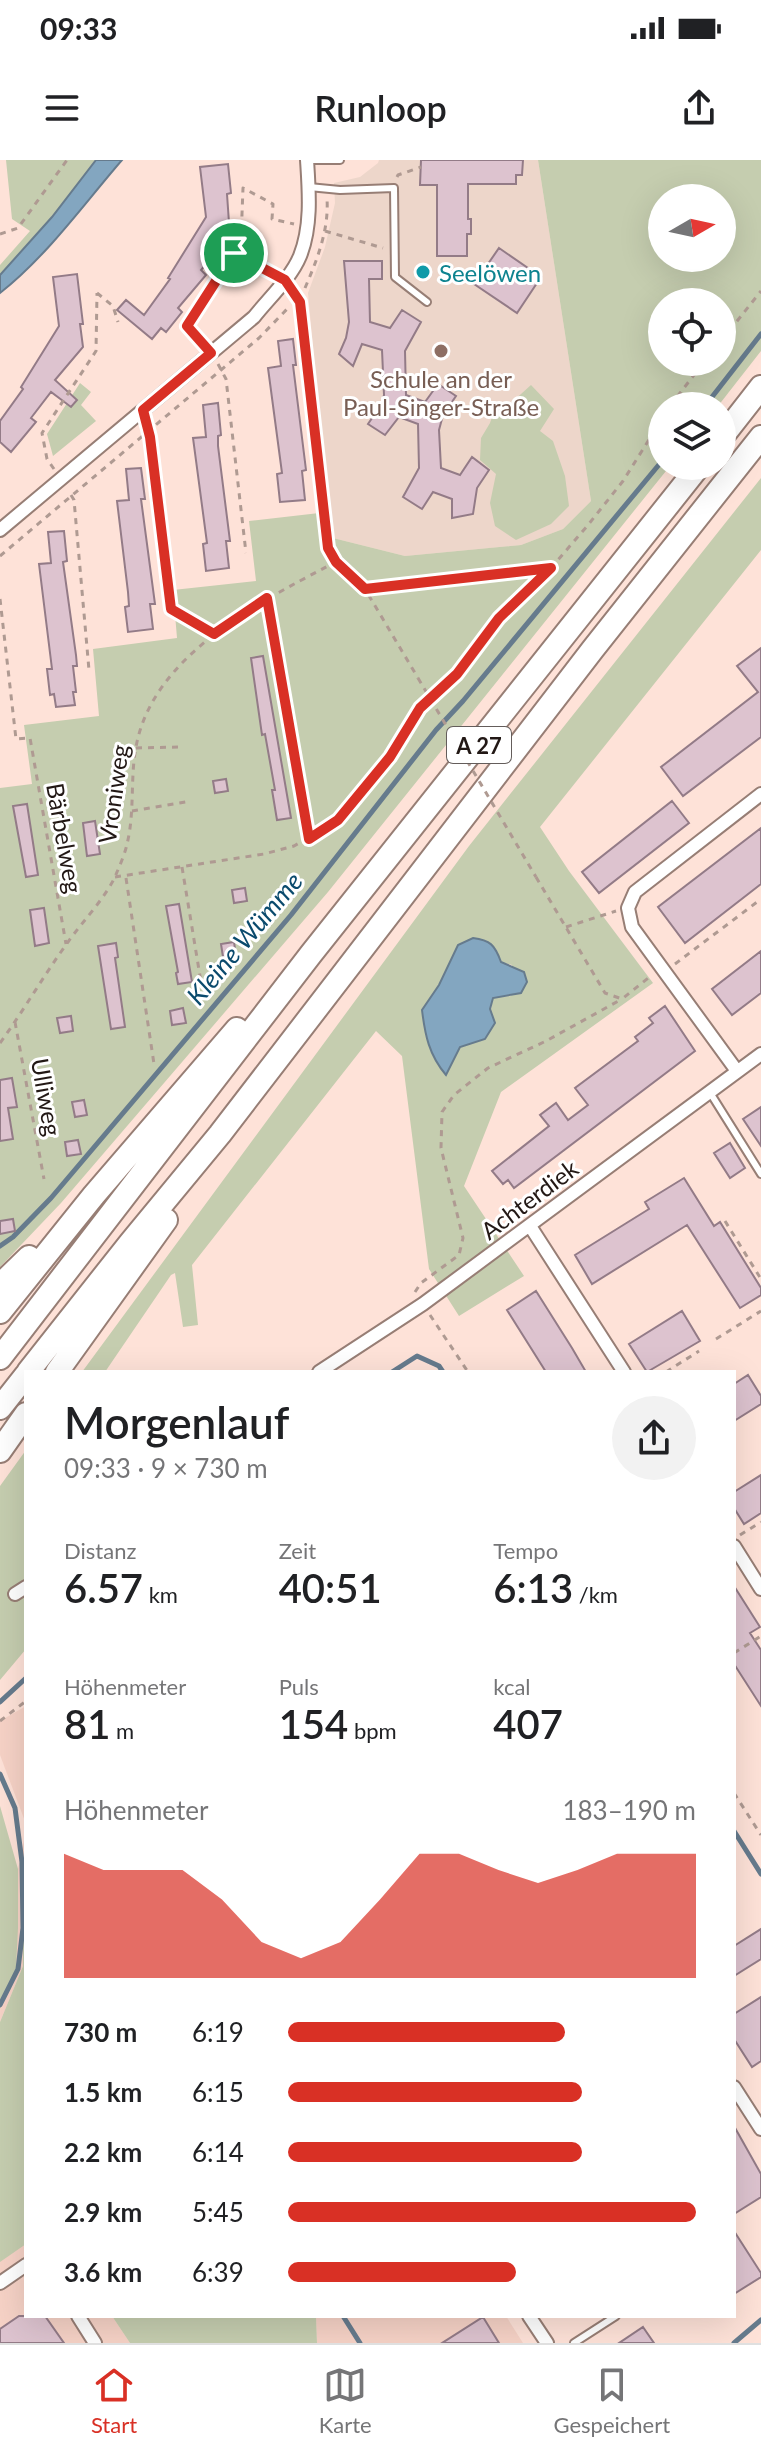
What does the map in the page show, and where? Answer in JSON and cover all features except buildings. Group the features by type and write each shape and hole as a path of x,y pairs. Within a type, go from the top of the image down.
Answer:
{"highway":[{"path":"736,419 761,387"},
{"name":"A 27","path":"30,1370 220,1134 583,662 761,437"},
{"name":"A 27","path":"0,1358 311,954 688,480"},
{"path":"0,1312 94,1195 236,1030 311,954"},
{"path":"58,1370 178,1204 220,1134"},
{"path":"0,1285 94,1195"},
{"name":"A 27","path":"0,1408 24,1378"},
{"path":"0,1451 24,1417"}],"street":[{"path":"0,530 254,317 285,280 300,257 307,227 307,160"},
{"path":"737,1071 632,927 628,908 635,892 761,794"},
{"name":"Achterdiek","path":"322,1370 423,1304 761,1054"},
{"path":"530,1226 623,1370"},
{"path":"736,1549 761,1589"},
{"path":"736,2090 761,2129"},
{"path":"0,2283 24,2266"},
{"path":"79,2318 95,2343"},
{"path":"530,2318 547,2343"}],"lane":[{"path":"307,160 340,160"},
{"path":"309,187 340,190 394,188 395,277 427,302"},
{"path":"285,280 300,302 322,510 328,548 336,562"},
{"path":"709,1091 761,1174"},
{"path":"574,2343 613,2318"}],"path":[{"path":"0,234 18,228 67,160"},
{"path":"394,188 398,175 421,167"},
{"path":"246,553 226,379 211,353 187,326 241,240 243,188 273,204 272,219 333,232 395,252"},
{"path":"234,253 285,280"},
{"path":"736,322 761,291"},
{"path":"89,670 74,500 47,459 42,433 96,351 97,293 113,306 118,322"},
{"path":"88,362 94,367"},
{"path":"681,392 693,376"},
{"path":"143,410 150,437 171,609 214,634"},
{"path":"115,877 264,854 294,846 338,820 390,757 420,708 457,674 499,618 551,568 623,481 648,441"},
{"path":"336,562 365,589 605,993 622,999"},
{"name":"Vroniweg","path":"0,1043 115,877 127,844 135,748 143,721 156,695 185,661 214,634 267,598 336,562"},
{"path":"365,589 551,568"},
{"path":"267,598 309,839"},
{"name":"Bärbelweg","path":"0,599 16,739 30,738 66,944"},
{"path":"135,748 180,747"},
{"path":"131,811 191,801"},
{"path":"182,867 201,982"},
{"path":"126,877 154,1064"},
{"path":"467,1370 414,1291 459,1255 463,1238 441,1148 442,1112 454,1095 488,1068 546,1041 622,999 761,899"},
{"path":"566,927 607,914"},
{"name":"Ulliweg","path":"15,1022 44,1179"},
{"path":"725,1221 761,1279"},
{"path":"716,1339 761,1311"},
{"path":"669,1370 699,1351"},
{"path":"736,1538 761,1522"},
{"path":"736,1652 761,1636"},
{"path":"0,1721 24,1703"},
{"path":"736,1796 761,1835"}],"shaded area":[{"name":"Schule an der Paul-Singer-Straße","path":"379,160 538,160 591,501 563,529 521,545 405,556 333,538 308,293 325,247 335,203 334,183 360,177"},
{"path":"24,1707 24,1819 0,1755 0,1721"},
{"path":"24,1840 23,1966 0,2022 0,2009 16,1968 18,1869"},
{"path":"24,2230 24,2318 113,2318 130,2343 0,2343 0,2248"},
{"path":"316,2318 507,2318 523,2343 317,2343"}],"green space":[{"path":"6,160 122,160 49,247 0,293 0,265 30,231 12,219"},
{"path":"538,160 761,160 761,351 729,392 648,392 648,480 659,480 328,892 61,1203 0,1267 0,788 32,784 24,725 99,716 93,649 177,638 173,590 256,581 249,521 328,512 333,538 405,556 521,545 563,529 591,501"},
{"path":"80,383 91,392 81,405 96,421 53,456 47,434"},
{"path":"531,385 554,409 540,431 553,441 565,476 569,506 551,524 516,540 495,526 490,503 496,474 480,460 481,438 494,411 511,403"},
{"path":"761,478 761,550 540,827 653,983 501,1092 464,1186 524,1276 459,1316 429,1269 402,1056 376,1031 192,1265 198,1325 183,1327 175,1273 106,1370 83,1370 469,846","holes":["459,945 496,949 501,962 512,965 511,996 493,997 486,1039 460,1047 445,1074 429,1044 422,1010 439,985"]},
{"path":"24,1453 24,1651 0,1680 0,1486"},
{"path":"0,1806 18,1869 18,1928 16,1968 0,2009"},
{"path":"24,1868 24,2245 0,2262 0,2022 23,1966"},
{"path":"113,2318 316,2318 317,2343 130,2343"}],"water":[{"path":"96,160 122,160 49,247 0,293 0,275 52,217"},
{"path":"473,938 491,944 501,962 524,972 527,982 521,993 493,998 490,1009 495,1023 485,1039 460,1047 446,1075 429,1044 422,1010 439,985 458,945"}],"waterway":[{"name":"Kleine Wümme","path":"716,392 761,334"},
{"name":"Kleine Wümme","path":"0,1246 51,1198 291,915 436,730 648,478"},
{"path":"395,1370 417,1356 442,1370"},
{"path":"0,1702 24,1680"},
{"path":"0,1774 15,1808 22,1862 23,1928 18,1969 0,2005"},
{"path":"736,1834 761,1874"},
{"path":"344,2318 360,2343"},
{"path":"734,2343 761,2320"}],"place":[{"name":"Seelöwen","path":"423,272"},
{"name":"Schule an der Paul-Singer-Straße","path":"441,351"}],"route":[{"path":"234,253 285,280 300,302 322,510 328,548 336,562 365,589 551,568 499,618 457,674 420,708 390,757 338,820 309,839 267,598 214,634 171,609 150,437 143,410 211,353 187,326 234,253"}]}
